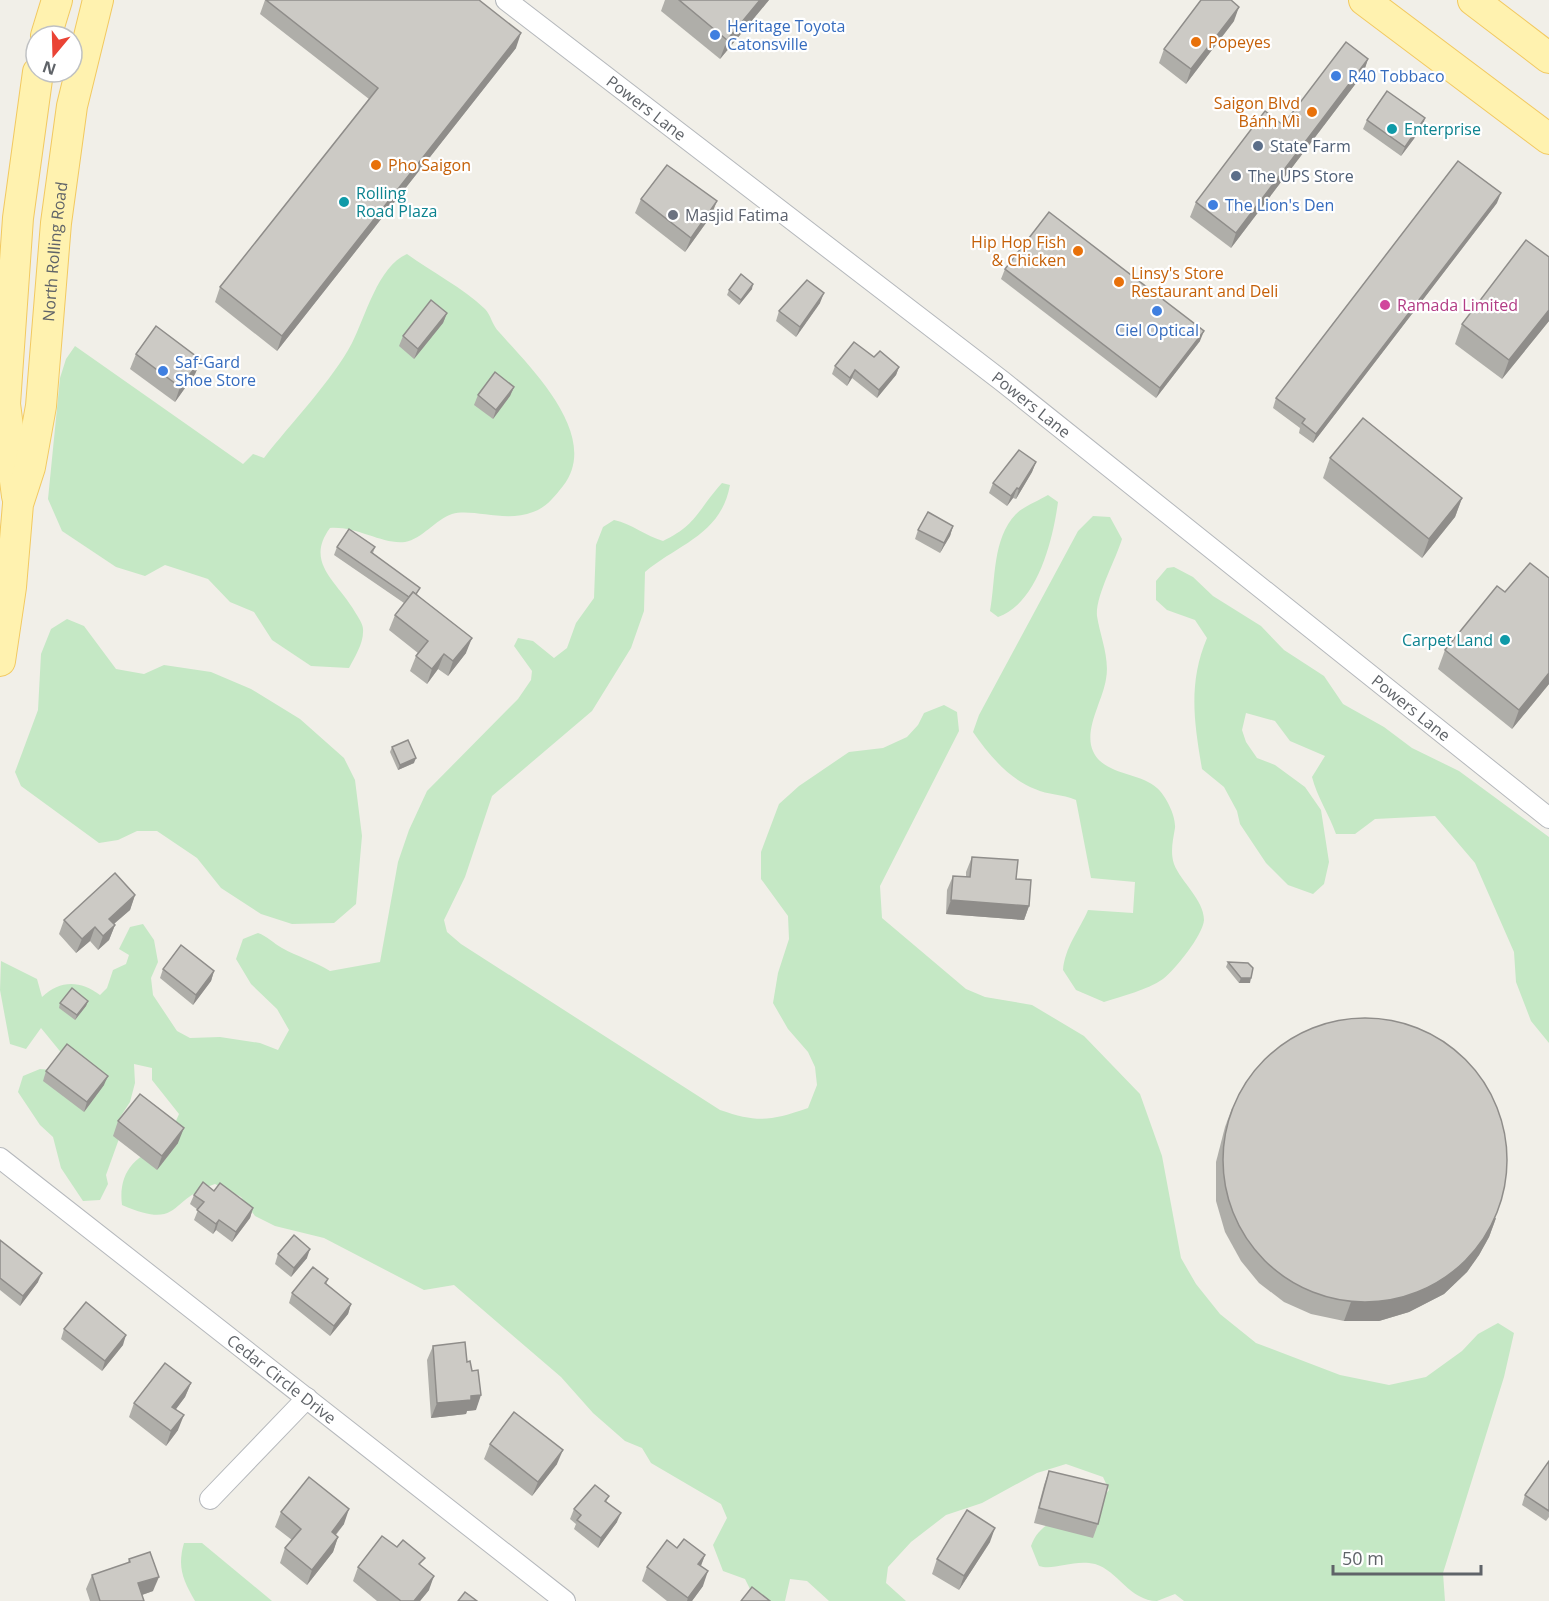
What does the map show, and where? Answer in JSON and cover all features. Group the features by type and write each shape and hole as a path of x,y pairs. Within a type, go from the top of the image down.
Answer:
{"main road":[{"path":"50,24 57,0"},
{"name":"North Rolling Road","path":"9,502 30,467 41,406 56,223 72,106 98,0"},
{"path":"1364,0 1549,139"},
{"path":"1473,0 1549,58"},
{"name":"North Rolling Road","path":"0,661 11,587 9,502 11,465 5,404 18,218 36,84"}],"street":[{"name":"Powers Lane","path":"506,0 1002,381 1549,818"},
{"name":"Cedar Circle Drive","path":"0,1158 565,1601"},
{"path":"210,1498 307,1398"}],"green space":[{"path":"407,254 457,287 489,314 497,329 528,364 557,403 568,425 574,446 573,466 563,486 550,501 538,510 522,515 452,514 417,537 405,542 388,541 350,530 330,528 323,540 322,562 326,572 348,601 363,627 361,644 349,668 311,666 272,640 254,612 230,602 208,579 165,565 145,576 116,567 62,531 48,499 60,378 66,359 75,346 243,464 253,454 264,458 322,387 352,343 380,281 397,260"},
{"path":"722,483 730,485 718,516 696,537 645,572 644,611 631,648 592,711 492,796 465,877 444,920 447,932 461,944 720,1110 744,1117 764,1119 784,1116 808,1108 817,1085 815,1067 808,1052 788,1029 773,1003 778,973 789,939 788,916 761,879 761,852 779,804 799,786 849,752 883,748 907,737 918,725 924,713 944,705 957,712 959,731 880,886 882,918 966,989 985,997 1032,1005 1084,1036 1140,1094 1162,1156 1181,1258 1196,1284 1220,1314 1256,1343 1340,1375 1389,1385 1426,1377 1462,1351 1478,1334 1498,1323 1514,1333 1504,1377 1443,1573 1445,1601 1184,1601 1175,1594 1157,1601 1139,1596 1110,1572 1095,1564 1039,1566 1031,1546 1040,1530 1054,1521 1089,1513 1109,1490 1103,1477 1066,1464 1037,1473 982,1503 946,1515 911,1542 888,1567 886,1583 906,1601 829,1601 807,1581 790,1579 785,1601 756,1601 745,1579 723,1571 713,1545 727,1518 721,1504 651,1463 642,1448 625,1441 593,1413 561,1377 454,1285 424,1290 324,1238 275,1226 255,1216 241,1197 215,1184 200,1190 165,1214 155,1215 122,1205 123,1184 130,1167 145,1154 165,1146 179,1114 152,1080 152,1068 134,1064 135,1083 130,1102 119,1119 120,1136 106,1175 108,1184 100,1200 83,1201 61,1168 53,1137 40,1125 18,1092 23,1076 40,1069 77,1072 41,1028 26,1049 10,1044 0,990 1,961 37,979 42,997 56,987 70,984 85,987 100,995 107,988 113,970 126,964 129,955 119,949 130,927 143,924 154,940 158,962 151,978 153,995 177,1031 190,1038 220,1037 260,1043 278,1050 289,1030 277,1009 251,984 236,959 243,939 258,933 282,948 330,971 380,962 398,862 409,830 427,791 518,699 531,680 532,671 514,646 518,638 533,641 554,658 567,648 576,623 594,598 596,545 603,527 614,520 663,541 691,522"},
{"path":"1048,495 1058,502 1052,534 1041,568 1024,598 1012,610 998,617 990,611 996,560 1003,535 1016,514"},
{"path":"1093,516 1110,517 1122,539 1097,608 1107,671 1091,729 1091,745 1095,755 1110,768 1140,778 1157,788 1164,796 1175,823 1172,850 1174,864 1200,905 1204,920 1188,952 1163,979 1142,990 1104,1002 1076,990 1063,970 1064,962 1069,946 1088,910 1133,913 1135,882 1091,878 1076,800 1025,785 992,757 973,732 979,715 1078,531"},
{"path":"1174,567 1193,577 1213,596 1261,626 1284,650 1324,676 1343,704 1384,727 1412,748 1459,771 1549,837 1549,1043 1531,1021 1516,982 1514,952 1475,863 1435,816 1375,819 1355,834 1336,834 1312,777 1325,756 1290,741 1275,721 1246,713 1242,730 1246,742 1257,758 1275,765 1305,787 1321,810 1329,862 1324,884 1313,894 1288,885 1266,863 1240,824 1237,811 1224,787 1202,769 1194,703 1197,671 1207,638 1195,620 1167,610 1156,600 1156,581 1167,568"},
{"path":"67,619 84,626 116,669 144,674 164,665 211,672 251,689 300,719 344,758 355,780 362,836 356,904 334,923 292,924 261,914 221,888 197,858 157,831 137,831 118,840 99,843 21,786 15,772 38,710 41,654 51,629"},
{"path":"184,1543 202,1543 272,1601 195,1601 182,1573 181,1559"}],"building":[{"name":"Rolling Road Plaza","path":"266,0 479,0 521,33 282,336 220,287 378,88"},
{"path":"679,0 760,0 727,40"},
{"name":"Popeyes","path":"1201,0 1231,0 1239,7 1191,69 1164,49"},
{"path":"1346,42 1368,59 1236,233 1196,202 1265,111 1283,125"},
{"name":"Enterprise","path":"1387,91 1425,118 1405,147 1367,120"},
{"name":"Ramada Limited","path":"1458,161 1501,193 1316,434 1302,423 1305,419 1276,398"},
{"name":"Masjid Fatima","path":"667,165 717,201 691,238 641,199"},
{"path":"1049,212 1204,331 1160,388 1005,269"},
{"path":"1526,240 1549,257 1549,310 1509,360 1462,324"},
{"path":"741,274 753,284 741,300 729,290"},
{"path":"807,280 824,293 800,327 779,311"},
{"path":"431,300 447,313 418,349 403,336"},
{"path":"156,326 201,360 180,387 136,354"},
{"path":"854,342 874,357 880,351 899,367 879,390 855,370 850,378 835,366"},
{"path":"495,372 514,387 496,410 478,395"},
{"path":"1363,418 1462,498 1429,539 1330,458"},
{"path":"1019,450 1036,462 1019,489 1017,488 1011,496 993,483"},
{"path":"928,512 953,526 944,543 918,530"},
{"path":"349,529 375,547 371,552 420,588 416,594 413,592 409,597 337,547"},
{"name":"Carpet Land","path":"1530,563 1549,578 1549,673 1519,710 1445,650 1497,586 1505,592"},
{"path":"413,592 472,638 453,661 444,654 432,669 416,656 428,641 395,615"},
{"path":"408,740 416,758 400,765 392,747"},
{"path":"972,857 1018,860 1016,879 1031,880 1029,906 951,900 953,876 970,877"},
{"path":"115,873 135,895 109,919 115,925 103,936 95,927 82,939 64,920"},
{"path":"181,945 214,971 196,995 163,969"},
{"path":"1228,962 1248,963 1253,968 1251,978 1241,978"},
{"path":"72,988 88,1001 77,1015 60,1003"},
{"path":"1365,1018 1393,1021 1419,1029 1444,1042 1466,1059 1483,1081 1496,1106 1504,1132 1507,1160 1504,1188 1496,1214 1483,1239 1466,1261 1444,1278 1419,1291 1393,1299 1365,1302 1337,1299 1311,1291 1286,1278 1264,1261 1247,1239 1234,1214 1226,1188 1223,1160 1226,1132 1234,1106 1247,1081 1264,1059 1286,1042 1311,1029 1337,1021"},
{"path":"67,1044 108,1076 87,1102 46,1071"},
{"path":"140,1094 184,1128 162,1156 118,1121"},
{"path":"203,1182 214,1191 220,1183 253,1208 236,1232 219,1220 216,1224 197,1210 204,1202 194,1195"},
{"path":"294,1235 310,1249 294,1268 278,1254"},
{"path":"0,1240 42,1273 23,1296 0,1278"},
{"path":"313,1267 328,1279 325,1283 351,1304 334,1326 292,1293"},
{"path":"86,1302 126,1335 105,1361 64,1329"},
{"path":"465,1342 467,1362 470,1361 472,1371 478,1370 481,1395 471,1396 471,1400 437,1403 433,1346"},
{"path":"165,1363 191,1383 172,1407 184,1415 171,1431 134,1403"},
{"path":"514,1412 563,1450 538,1482 490,1444"},
{"path":"1549,1461 1549,1511 1525,1495"},
{"path":"1049,1471 1108,1485 1098,1524 1039,1508"},
{"path":"309,1477 349,1509 332,1532 338,1537 312,1570 285,1548 301,1529 281,1512"},
{"path":"595,1485 609,1496 605,1501 621,1513 601,1538 577,1520 581,1515 574,1509"},
{"path":"967,1510 995,1528 964,1576 937,1559"},
{"path":"382,1536 397,1547 403,1540 425,1558 419,1564 434,1576 414,1601 401,1601 358,1567"},
{"path":"684,1539 705,1555 698,1564 708,1571 688,1598 647,1567 667,1540 677,1548"},
{"path":"150,1552 159,1577 138,1583 144,1601 100,1601 92,1575 130,1562 129,1559"},
{"path":"752,1587 770,1601 741,1601"},
{"path":"465,1592 477,1601 458,1601"}],"place":[{"name":"Heritage Toyota Catonsville","path":"715,35"},
{"name":"Popeyes","path":"1196,42"},
{"name":"R40 Tobbaco","path":"1336,76"},
{"name":"Saigon Blvd Bánh Mì","path":"1312,112"},
{"name":"Enterprise","path":"1392,129"},
{"name":"State Farm","path":"1258,146"},
{"name":"Pho Saigon","path":"376,165"},
{"name":"The UPS Store","path":"1236,176"},
{"name":"Rolling Road Plaza","path":"344,202"},
{"name":"The Lion's Den","path":"1213,205"},
{"name":"Masjid Fatima","path":"673,215"},
{"name":"Hip Hop Fish & Chicken","path":"1078,251"},
{"name":"Linsy's Store Restaurant and Deli","path":"1119,282"},
{"name":"Ramada Limited","path":"1385,305"},
{"name":"Ciel Optical","path":"1157,311"},
{"name":"Saf-Gard Shoe Store","path":"163,371"},
{"name":"Carpet Land","path":"1505,640"}]}
